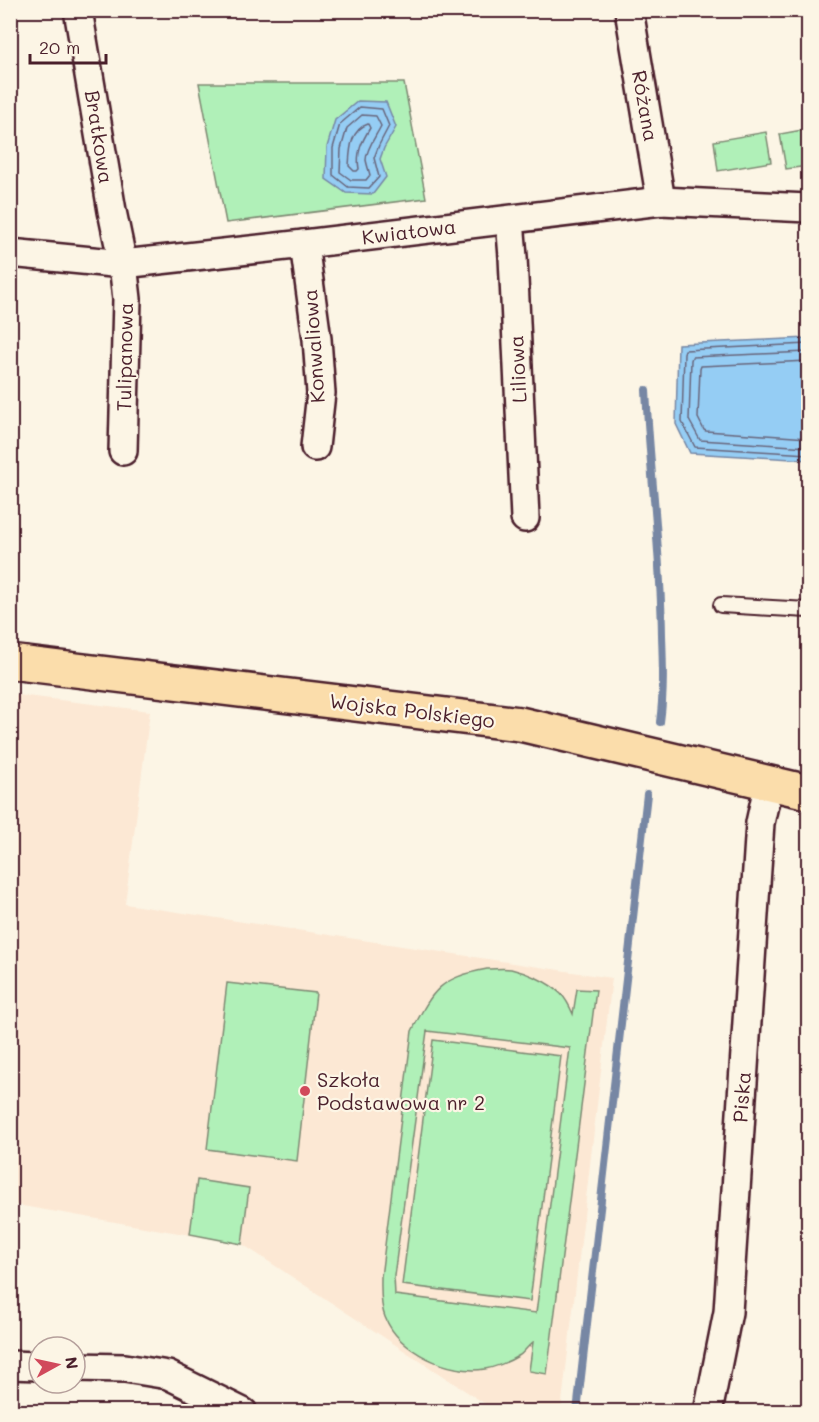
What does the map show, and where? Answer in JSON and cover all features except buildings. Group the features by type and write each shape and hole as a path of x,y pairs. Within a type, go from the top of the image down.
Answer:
{"main road":[{"name":"Wojska Polskiego","path":"10,662 520,724 808,792"}],"street":[{"name":"Bratkowa","path":"78,10 123,264"},
{"name":"Różana","path":"629,10 661,201"},
{"name":"Kwiatowa","path":"10,254 123,264 661,201 808,208"},
{"name":"Liliowa","path":"510,220 525,518"},
{"name":"Konwaliowa","path":"304,244 317,339 321,393 315,447"},
{"name":"Tulipanowa","path":"123,264 127,299 123,451"},
{"name":"Piska","path":"708,1412 728,1312 760,823 769,782"},
{"path":"10,1365 27,1366"},
{"path":"87,1367 125,1368 168,1375 243,1412"}],"lane":[{"path":"721,605 808,610"}],"shaded area":[{"name":"Szkoła Podstawowa nr 2","path":"10,694 150,711 125,904 612,978 561,1411 496,1411 242,1244 11,1204"}],"green space":[{"path":"199,83 404,83 426,198 226,223"},
{"path":"808,129 808,166 786,169 780,134"},
{"path":"766,132 771,162 718,171 714,141"},
{"path":"487,969 508,969 531,976 561,994 573,1014 577,989 596,990 547,1374 529,1371 533,1342 520,1355 503,1364 485,1369 457,1368 427,1358 402,1341 392,1330 382,1307 381,1277 412,1031 426,1005 440,988 448,981","holes":["427,1031 570,1048 536,1313 395,1295 394,1276"]},
{"path":"227,983 316,993 297,1161 207,1149"},
{"path":"433,1040 561,1056 530,1301 402,1285"},
{"path":"197,1180 249,1188 242,1244 190,1234"}],"water":[{"path":"358,101 386,102 396,127 380,159 386,177 373,194 346,193 326,179 327,147 335,120"},
{"path":"808,338 808,460 690,453 676,424 678,344"}],"waterway":[{"path":"646,390 661,604 663,678 660,722"},
{"path":"577,1412 647,794"}],"place":[{"name":"Szkoła Podstawowa nr 2","path":"305,1091"}]}
